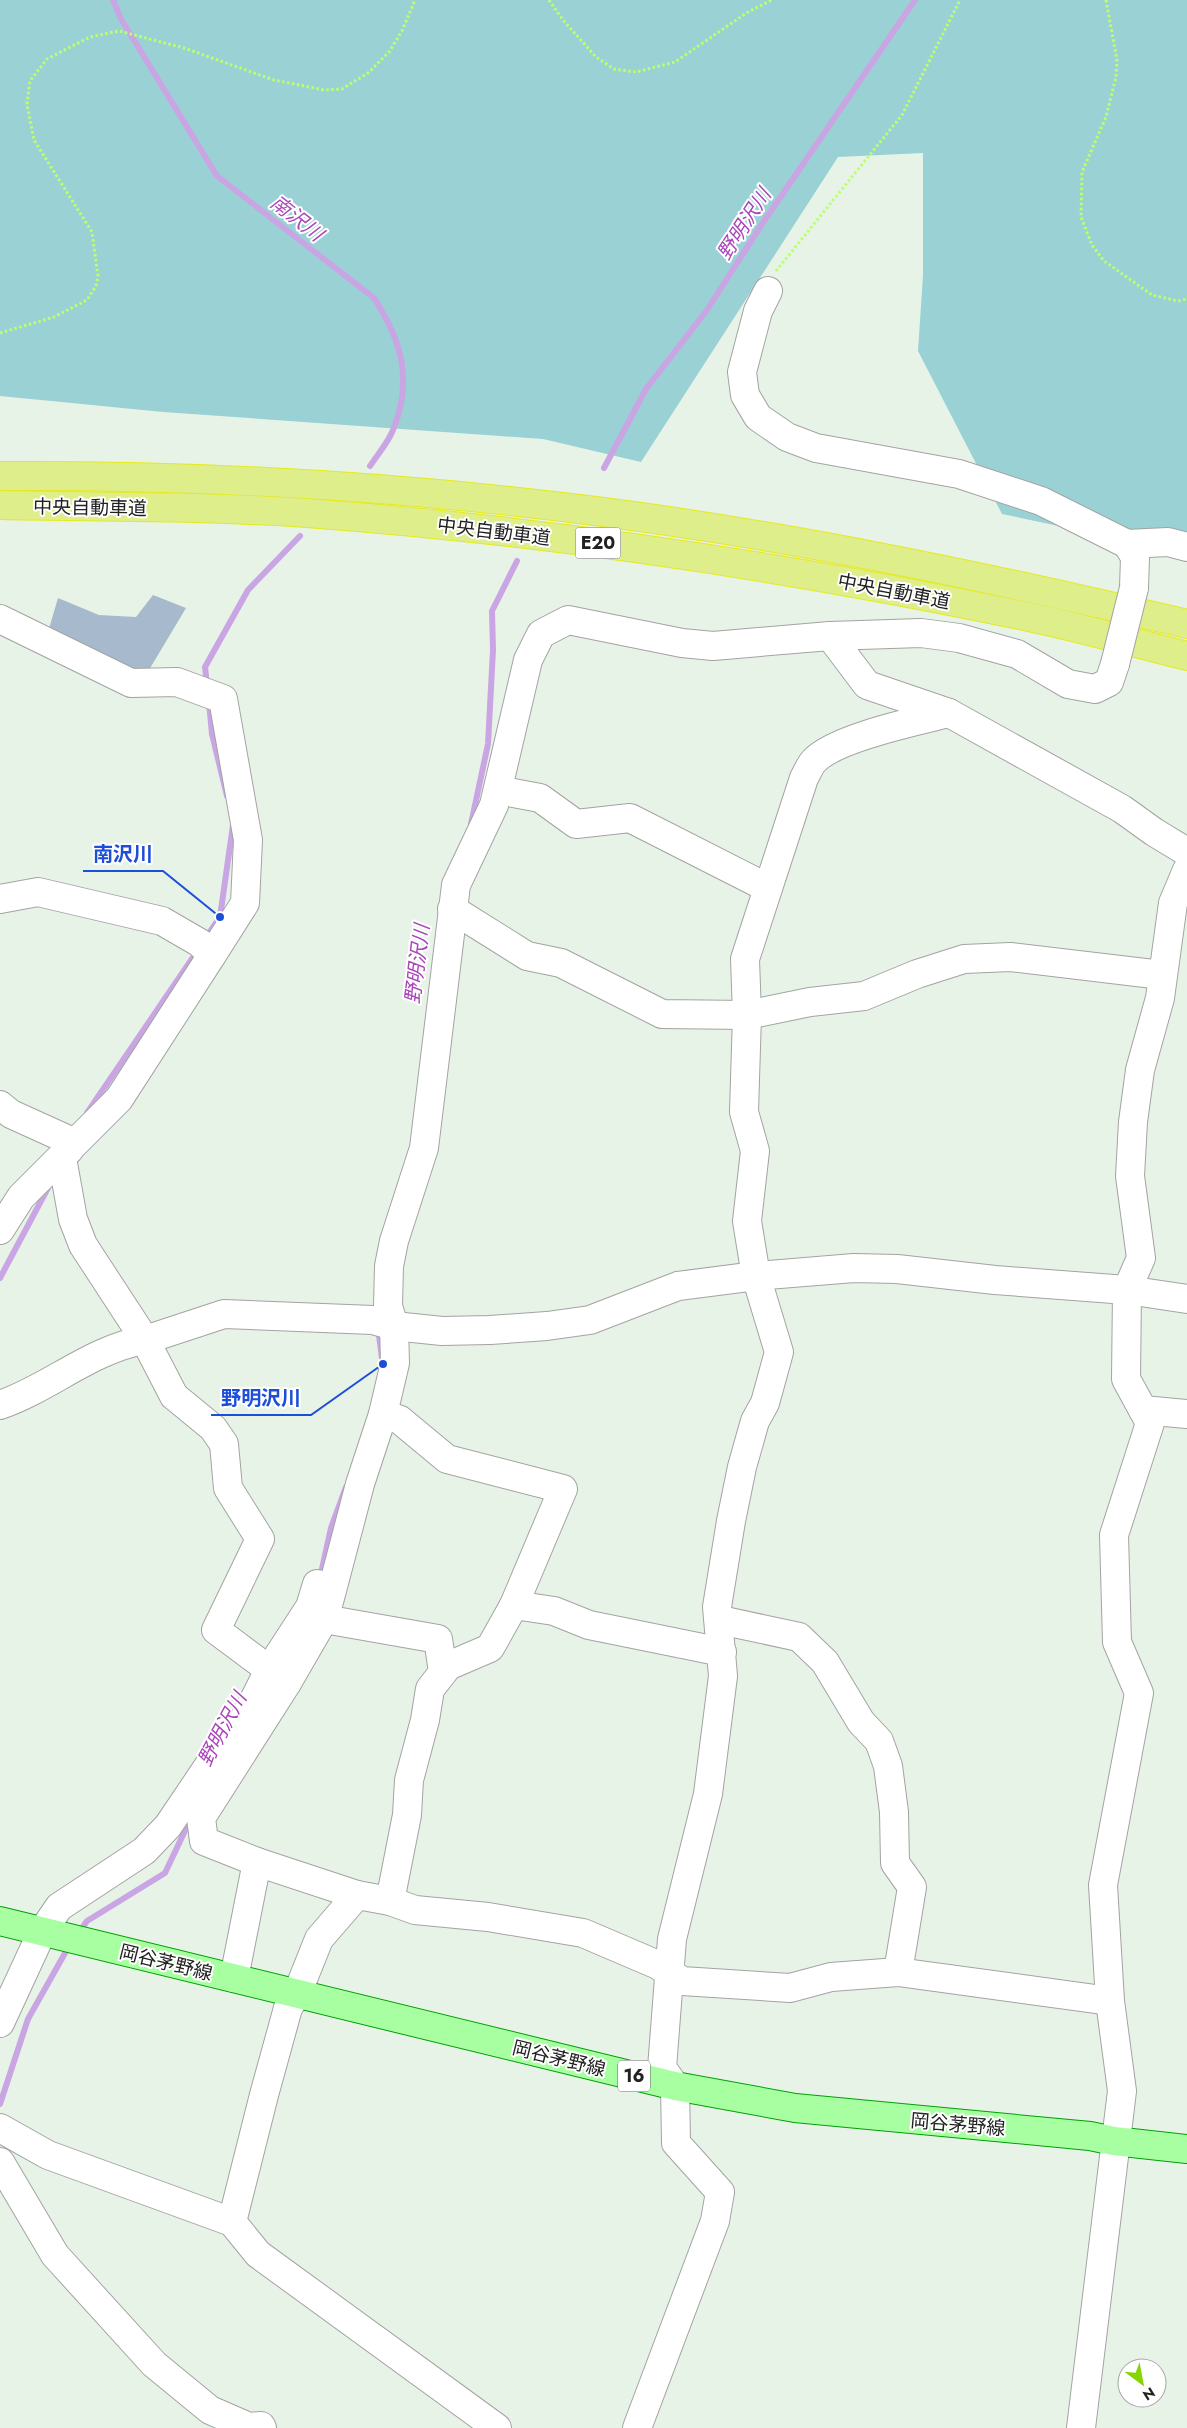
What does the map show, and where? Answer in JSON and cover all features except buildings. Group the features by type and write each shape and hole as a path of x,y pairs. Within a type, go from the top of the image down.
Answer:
{"highway":[{"name":"中央自動車道","path":"0,476 83,476 298,483 571,508 737,532 887,558 1038,588 1187,624"},
{"name":"中央自動車道","path":"0,505 193,508 304,513 414,522 555,537 862,584 1031,617 1187,656"}],"main road":[{"name":"岡谷茅野線","path":"0,1921 675,2086 795,2108 1090,2136 1114,2141 1187,2150"}],"street":[{"path":"768,291 758,311 742,372 745,396 758,416 787,437 816,448 959,474 1041,501 1127,544 1168,542 1187,547"},
{"path":"1110,2000 898,1972 831,1977 790,1988 682,1982 671,1972 583,1933 488,1917 415,1910 390,1901 357,1895 257,1862 204,1841 201,1818 278,1677 310,1607 378,1379 384,1323 388,1306 389,1266 394,1241 424,1148 456,885 494,805 528,660 541,634 568,620 682,643 713,646 830,636 921,633 959,638 1017,654 1068,684 1095,690 1110,682 1134,588 1135,557 1127,544"},
{"path":"0,619 131,683 177,682 223,699 248,840 246,903 119,1100 21,1198 0,1230"},
{"path":"830,636 866,685 949,713 1122,809 1187,852"},
{"path":"637,2428 715,2221 720,2192 676,2143 675,2086 662,2068 671,1972 672,1939 708,1794 723,1676 720,1620 717,1607 731,1521 742,1467 755,1421 765,1403 779,1352 756,1276 747,1221 754,1151 744,1112 747,1015 745,959 804,778 814,760 839,745 872,733 949,713"},
{"path":"498,790 540,798 576,824 630,818 768,888"},
{"path":"1081,2428 1114,2141 1122,2091 1110,2000 1103,1885 1139,1694 1118,1642 1114,1535 1150,1423 1126,1379 1127,1290 1142,1258 1130,1176 1133,1122 1140,1070 1160,998 1173,903 1187,870"},
{"path":"0,899 38,892 162,921 200,943 212,955"},
{"path":"452,908 528,956 560,963 662,1014 747,1015 810,1002 864,996 917,974 964,959 1010,957 1162,975"},
{"path":"0,1105 11,1114 64,1138 73,1219 83,1245 144,1340 174,1396 213,1428 224,1444 228,1488 260,1539 216,1630 278,1677"},
{"path":"0,1404 19,1398 80,1363 132,1342 144,1340 224,1314 384,1323 442,1331 490,1330 590,1320 678,1286 756,1276 854,1268 898,1269 995,1280 1127,1290 1187,1299"},
{"path":"278,1677 324,1619 360,1484 383,1414 395,1363 384,1323"},
{"path":"1143,1410 1187,1414"},
{"path":"383,1414 400,1420 447,1459 563,1490 514,1605 490,1648 448,1666 430,1689 425,1720 409,1780 407,1815 390,1901"},
{"path":"514,1605 554,1611 589,1624 722,1652"},
{"path":"324,1619 438,1640 443,1672"},
{"path":"720,1620 799,1638 825,1662 861,1722 879,1742 888,1766 894,1812 895,1863 912,1887 898,1972"},
{"path":"0,2023 52,1934 59,1907 144,1852 168,1826 236,1725 246,1733"},
{"path":"234,1978 257,1862"},
{"path":"232,2222 288,2008 297,1994 319,1940 357,1895"},
{"path":"0,2128 48,2155 232,2222 258,2254 497,2428"},
{"path":"0,2162 55,2255 154,2364 210,2410 248,2427 261,2426 262,2428"}],"path":[{"path":"0,333 54,317 87,300 96,286 98,276 92,232 34,140 27,104 30,82 47,59 90,37 119,31 184,48 274,80 324,90 342,89 368,73 389,52 402,31 415,0"},
{"path":"549,0 562,20 596,57 614,69 636,72 675,62 748,12 772,0"},
{"path":"768,291 778,267 902,115 960,0"},
{"path":"1106,0 1116,60 1116,77 1106,117 1082,172 1081,217 1092,245 1104,261 1152,295 1178,301 1187,299"}],"shaded area":[{"path":"0,0 1187,0 1187,553 1002,514 918,351 923,275 923,153 838,157 641,462 543,439 163,412 0,396"},
{"path":"153,595 186,608 146,675 48,632 58,598 99,615 136,617"}],"waterway":[{"name":"南沢川","path":"113,0 121,19 217,176 374,298 384,314 392,330 402,362 402,395 399,412 391,435 370,466"},
{"name":"野明沢川","path":"604,468 646,389 707,310 762,224 915,0"},
{"name":"南沢川","path":"207,685 205,667 248,590 300,536"},
{"name":"野明沢川","path":"471,824 488,744 493,650 492,611 517,561"},
{"name":"南沢川","path":"209,702 212,734 227,796"},
{"name":"南沢川","path":"205,939 220,917 233,825"},
{"name":"南沢川","path":"87,1113 198,950"},
{"name":"南沢川","path":"0,1278 49,1186"},
{"name":"野明沢川","path":"378,1328 382,1358"},
{"name":"野明沢川","path":"320,1578 331,1528 346,1487"},
{"name":"野明沢川","path":"78,1934 87,1921 165,1873 191,1818"},
{"name":"野明沢川","path":"0,2104 28,2019 69,1946"}],"place":[{"name":"南沢川","path":"220,917"},
{"name":"野明沢川","path":"383,1364"}]}
